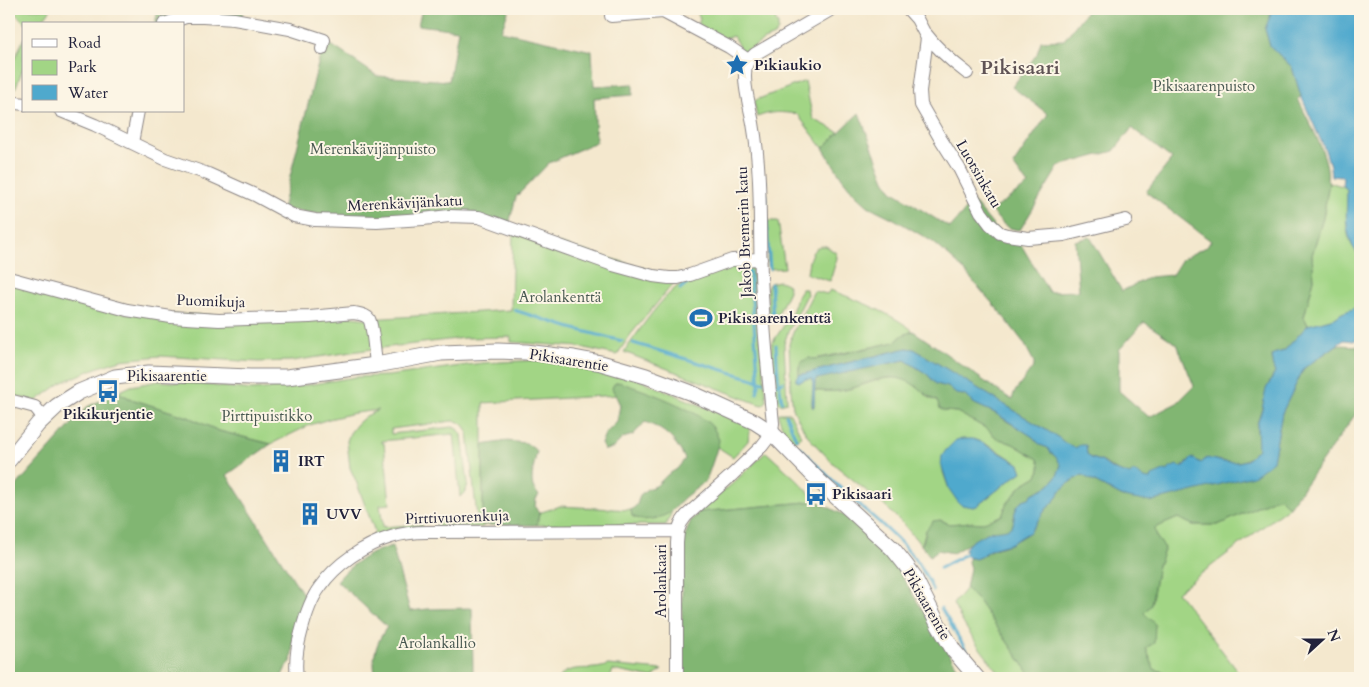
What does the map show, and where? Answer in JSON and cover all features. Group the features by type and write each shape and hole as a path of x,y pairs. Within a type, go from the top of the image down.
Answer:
{"street":[{"path":"611,16 663,12 729,47 748,60 754,54 832,9"},
{"path":"908,9 942,54 968,73"},
{"path":"170,22 186,17 234,19 290,29 323,44"},
{"name":"Luotsinkatu","path":"925,32 927,43 920,91 922,105 943,144 959,168 981,212 990,224 1000,233 1007,236 1028,238 1064,235 1126,220"},
{"name":"Jakob Bremerin katu","path":"748,60 745,76 758,156 761,201 761,258 765,336 773,423 772,433"},
{"path":"9,102 22,104"},
{"name":"Merenkävijänkatu","path":"63,112 95,125 165,160 208,174 255,195 294,216 315,220 376,222 423,220 449,216 479,217 613,265 653,276 669,278 690,275 732,260 761,258"},
{"path":"132,144 138,112"},
{"name":"Puomikuja","path":"9,278 127,310 171,317 218,320 360,314 366,316 370,322 376,365"},
{"name":"Pikisaarentie","path":"9,460 38,424 57,406 78,392 115,377 148,373 287,377 376,365 441,353 498,351 526,352 574,358 601,364 646,376 690,392 756,422 772,433 819,481 892,549 913,575 954,651 977,678"},
{"path":"9,400 35,407 44,418"},
{"name":"Arolankaari","path":"677,678 677,544 681,523 686,516 734,474 762,446 772,433"},
{"name":"Pirttivuorenkuja","path":"298,678 297,659 299,642 314,595 320,586 340,566 362,549 381,540 403,534 428,532 678,531"}],"green space":[{"path":"11,9 51,9 41,22 24,22"},
{"path":"158,9 243,9 242,20 155,22"},
{"name":"Merenkävijänpuisto","path":"422,9 509,9 501,31 592,51 594,86 633,84 633,95 594,98 596,142 549,163 516,197 508,228 479,217 377,222 282,209 324,40 377,76 449,81 458,30 418,25"},
{"path":"695,9 771,9 778,25 778,31 774,36 746,52 741,50 733,36 720,40 698,27 700,18"},
{"name":"Pikisaarenpuisto","path":"1082,9 1269,9 1272,14 1265,29 1270,46 1292,67 1301,96 1298,99 1322,150 1329,182 1323,218 1312,255 1314,279 1304,317 1308,325 1284,351 1272,356 1275,373 1268,387 1257,424 1258,448 1252,456 1243,461 1233,462 1206,459 1201,463 1191,458 1182,466 1151,479 1132,476 1090,457 1086,447 1077,448 1068,445 914,349 907,348 799,375 801,362 809,358 832,356 895,342 903,335 913,331 1012,400 1014,393 1034,366 1034,362 1024,343 958,264 933,242 868,206 842,178 823,148 859,113 885,180 892,191 950,228 973,201 1005,240 1020,243 1049,292 1079,291 1075,241 1090,237 1122,291 1150,277 1172,275 1182,259 1206,247 1211,241 1146,192 1172,159 1132,128 1114,151 1059,166 1020,230 1003,224 992,210 1028,185 1013,165 1048,114 1012,87 1037,54 1041,41 1064,40 1086,12","holes":["1144,322 1177,344 1194,386 1177,403 1149,417 1119,391 1119,350"]},
{"path":"22,43 22,71 10,102 9,72"},
{"path":"805,81 813,119 839,132 823,148 797,114 777,112 757,117 754,102 756,100"},
{"path":"1329,182 1345,187 1347,190 1346,222 1348,235 1361,262 1358,277 1360,303 1353,309 1335,318 1308,325 1304,317 1314,279 1312,255 1323,218"},
{"path":"768,221 778,221 785,268 769,269 767,266"},
{"name":"Arolankenttä","path":"513,230 678,278 631,334 617,355 580,347 511,342 511,337 464,338 292,361 258,362 160,356 121,360 96,368 61,383 36,401 9,395 9,280 128,314 343,316 369,319 511,310"},
{"path":"820,246 826,246 836,253 837,258 830,281 807,274 812,254"},
{"path":"741,261 752,266 767,401 763,405 624,352 659,305 684,281"},
{"path":"778,281 786,284 789,291 774,322 771,322 769,320 767,287 770,283"},
{"path":"802,289 806,289 807,295 784,344 787,402 780,404 776,400 771,348 772,343 791,315"},
{"path":"830,290 863,303 896,319 913,331 903,335 895,342 814,359 799,367 799,375 796,381 813,379 812,407 814,406 814,390 840,391 887,378 904,379 913,383 928,397 935,400 944,411 957,412 987,429 997,438 1013,444 1038,459 1041,464 1037,476 1022,485 1006,505 1003,514 991,521 980,523 950,524 940,520 926,530 921,545 885,506 835,465 811,440 793,408 789,344 814,291 827,294","holes":["956,440 971,440 986,444 1019,464 1022,472 977,506 973,507 949,489 943,472 946,450"]},
{"path":"1337,345 1360,346 1360,408 1289,507 1279,497 1218,525 1193,525 1178,518 1155,528 1157,538 1165,548 1158,565 1151,605 1144,613 1155,624 1154,643 1146,648 1154,669 1176,676 1176,678 1033,678 979,602 966,588 970,568 969,558 975,559 980,557 991,550 1010,544 1030,532 1060,491 1082,475 1123,497 1273,461 1282,413 1304,368"},
{"name":"Pirttipuistikko","path":"540,360 596,372 612,371 633,377 750,426 748,441 733,457 636,394 483,403 483,527 436,527 439,522 477,518 468,433 463,424 452,421 391,429 391,434 453,427 458,429 462,435 468,484 465,493 460,497 454,434 382,441 384,443 390,504 380,505 383,527 422,524 423,526 394,529 369,539 375,532 350,468 347,441 357,424 366,416 379,410 329,419 310,425 271,444 219,431 188,417 131,399 118,392 131,386 159,381 252,390 307,385 355,377 388,376 482,363"},
{"path":"905,360 927,374 936,384 948,387 956,394 964,395 975,404 995,413 1033,437 1040,445 1048,448 1061,465 1057,476 1049,486 1032,494 1018,505 1013,525 1010,528 1003,531 991,531 953,553 938,550 930,556 921,545 926,530 933,521 940,520 950,524 980,523 999,517 1022,485 1037,476 1040,464 1038,459 1013,444 997,438 987,429 957,412 940,409 937,401 911,383 901,379 881,379 840,391 814,390 815,381 819,377"},
{"path":"618,382 670,401 697,415 708,422 719,440 706,480 672,511 658,518 647,520 637,518 632,516 631,510 637,505 640,495 647,489 656,486 667,475 677,469 685,459 669,436 659,428 645,422 633,435 623,438 613,448 605,450 601,444 605,434 617,422 620,405 612,388"},
{"path":"118,392 131,399 188,417 219,431 271,444 227,475 306,599 294,634 291,662 286,667 281,678 9,678 9,494 87,407"},
{"path":"779,413 790,413 801,436 793,443 780,422"},
{"path":"506,441 526,443 537,451 532,481 534,489 539,495 536,499 535,507 539,513 537,525 483,525 483,445"},
{"path":"766,452 817,501 699,512 732,484"},
{"path":"1279,497 1289,507 1177,592 1243,678 1176,678 1176,676 1154,669 1146,648 1144,613 1151,604 1158,565 1165,548 1157,538 1154,528 1178,518 1193,525 1218,525"},
{"path":"817,501 853,520 890,557 964,678 682,678 682,544 691,520 699,512"},
{"path":"560,506 631,510 632,516 648,520 672,511 666,525 537,525 539,513"},
{"name":"Arolankallio","path":"392,546 410,611 472,608 473,671 465,678 376,678 374,657 380,639 387,627 337,581 349,568 362,559"},
{"path":"966,588 979,602 1033,678 1004,678 983,652 953,604"},
{"path":"608,665 662,670 652,678 613,670 610,678 571,676 570,678 558,678 565,672"}],"water":[{"path":"1269,9 1360,9 1360,258 1349,238 1346,218 1347,190 1342,186 1343,177 1331,176 1325,150 1301,96 1292,67 1270,46 1265,29 1271,14"},
{"path":"1360,303 1360,338 1354,341 1344,340 1304,368 1282,413 1273,461 1253,476 1150,502 1123,497 1082,475 1060,491 1030,532 1010,544 991,549 975,559 969,558 966,554 965,551 968,545 987,533 1005,530 1013,525 1018,505 1032,494 1049,486 1057,476 1061,465 1048,448 1040,445 1033,437 995,413 975,404 964,395 956,394 948,387 936,384 927,374 905,360 817,379 813,408 813,379 796,381 799,375 907,348 914,349 1065,443 1075,448 1080,445 1086,445 1087,454 1091,458 1101,461 1112,469 1130,475 1133,472 1151,479 1152,476 1166,470 1168,471 1177,465 1179,467 1185,466 1191,458 1201,463 1207,458 1224,462 1247,460 1258,449 1257,425 1266,389 1275,373 1272,364 1273,354 1284,351 1308,325 1335,318 1353,309"},
{"path":"973,439 981,442 1004,455 1019,464 1022,472 977,506 973,507 961,505 958,502 949,489 941,464 942,456 946,450 956,440"}],"waterway":[{"path":"765,181 770,269"},
{"path":"744,268 750,275 759,385 757,393"},
{"path":"680,289 701,277"},
{"path":"771,284 773,319"},
{"path":"514,310 571,328 622,341"},
{"path":"633,343 763,382"},
{"path":"776,345 782,401"},
{"path":"776,384 783,382"},
{"path":"786,415 796,439"},
{"path":"800,447 901,543 919,565 933,591"},
{"path":"940,568 966,554"},
{"path":"941,608 969,655 988,678"}],"place":[{"name":"Pikiaukio","path":"737,65"},
{"name":"Pikisaarenkenttä","path":"701,318"},
{"name":"Pikikurjentie","path":"108,391"},
{"name":"IRT","path":"281,461"},
{"name":"Pikisaari","path":"816,494"},
{"name":"UVV","path":"310,514"}],"district":[{"name":"Pikisaari","path":"1020,67"}]}
